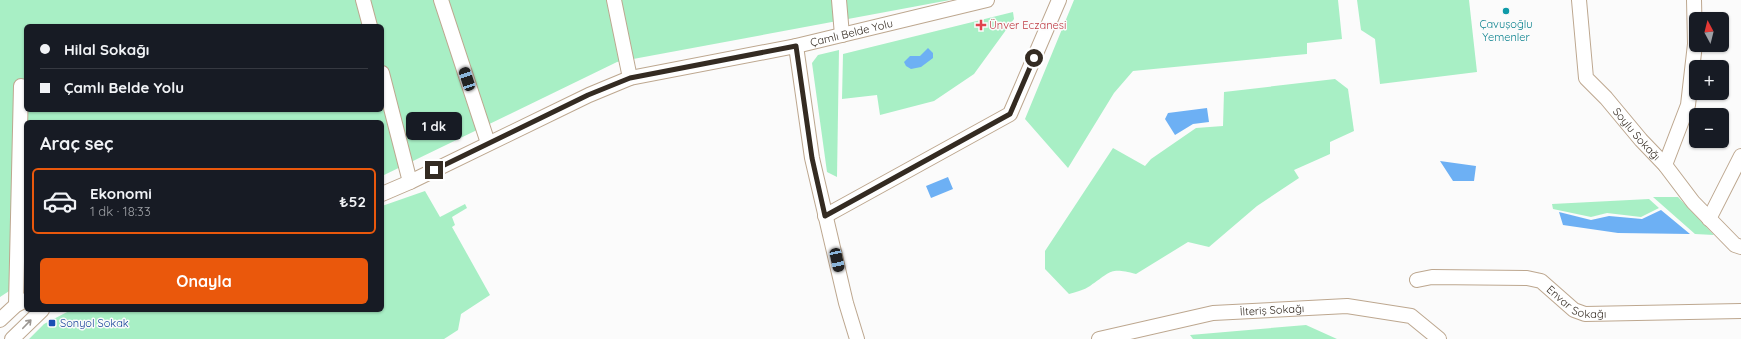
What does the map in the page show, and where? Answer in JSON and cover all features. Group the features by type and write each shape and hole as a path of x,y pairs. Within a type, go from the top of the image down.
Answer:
{"street":[{"path":"363,0 369,24"},
{"path":"442,0 488,143"},
{"path":"614,0 630,78"},
{"path":"839,0 842,35"},
{"path":"825,216 1010,114 1059,0"},
{"name":"Soylu Sokağı","path":"1579,0 1586,78 1606,98 1641,140 1665,164 1693,202 1735,245 1741,247"},
{"path":"1665,164 1688,105 1695,44 1694,0"},
{"name":"Çamlı Belde Yolu","path":"384,193 410,182 588,95 630,78 796,46 979,1"},
{"path":"796,46 812,158 825,216 857,339"},
{"path":"384,81 410,182"},
{"path":"0,320 21,302 21,86"},
{"path":"1709,219 1741,156"},
{"name":"Envar Sokağı","path":"1417,280 1432,277 1527,278 1541,281 1574,310 1585,314 1741,312"},
{"name":"İlteriş Sokağı","path":"1099,339 1213,313 1347,306 1411,316 1439,339"},
{"path":"12,339 40,312"}],"green space":[{"path":"0,0 950,0 617,62 384,175 384,120 24,120 24,281 0,297"},
{"path":"1074,0 1338,0 1342,39 1307,43 1307,54 1133,71 1114,93 1068,168 1025,119"},
{"path":"1357,0 1469,0 1477,72 1380,84 1375,39 1361,30"},
{"path":"1013,12 1014,19 974,74 934,101 880,115 877,95 842,99 843,54"},
{"path":"839,50 837,177 827,172 812,63 818,55"},
{"path":"1335,79 1348,89 1354,131 1330,142 1330,154 1294,170 1299,178 1257,206 1209,247 1188,242 1136,274 1120,271 1111,272 1088,287 1069,294 1045,269 1045,251 1113,148 1145,166 1151,159 1196,128 1223,126 1224,92"},
{"path":"425,191 440,217 465,204 467,208 452,217 455,225 452,227 490,295 461,314 458,330 444,339 29,339 44,324 67,312 384,312 384,205"},
{"path":"1653,197 1678,197 1714,235 1695,234"},
{"path":"1649,199 1659,208 1641,217 1607,213 1591,217 1553,209 1552,204"},
{"path":"1306,325 1337,339 1193,339 1190,335"}],"water":[{"path":"928,48 933,53 933,58 921,67 911,69 906,66 904,62 910,56 920,56"},
{"path":"1207,108 1209,122 1193,124 1175,135 1165,119 1168,113"},
{"path":"1440,161 1476,166 1474,181 1453,181"},
{"path":"948,177 953,189 931,198 926,186"},
{"path":"1661,210 1690,234 1618,233 1563,225 1559,212 1591,220 1609,216 1642,219"}],"place":[{"name":"Çavuşoğlu Yemenler","path":"1506,11"},
{"name":"Ünver Eczanesi","path":"981,25"},
{"name":"Sonyol Sokak","path":"52,323"}],"route":[{"path":"434,170 588,95 630,78 796,46 812,158 825,216 1010,114 1034,58"}]}
